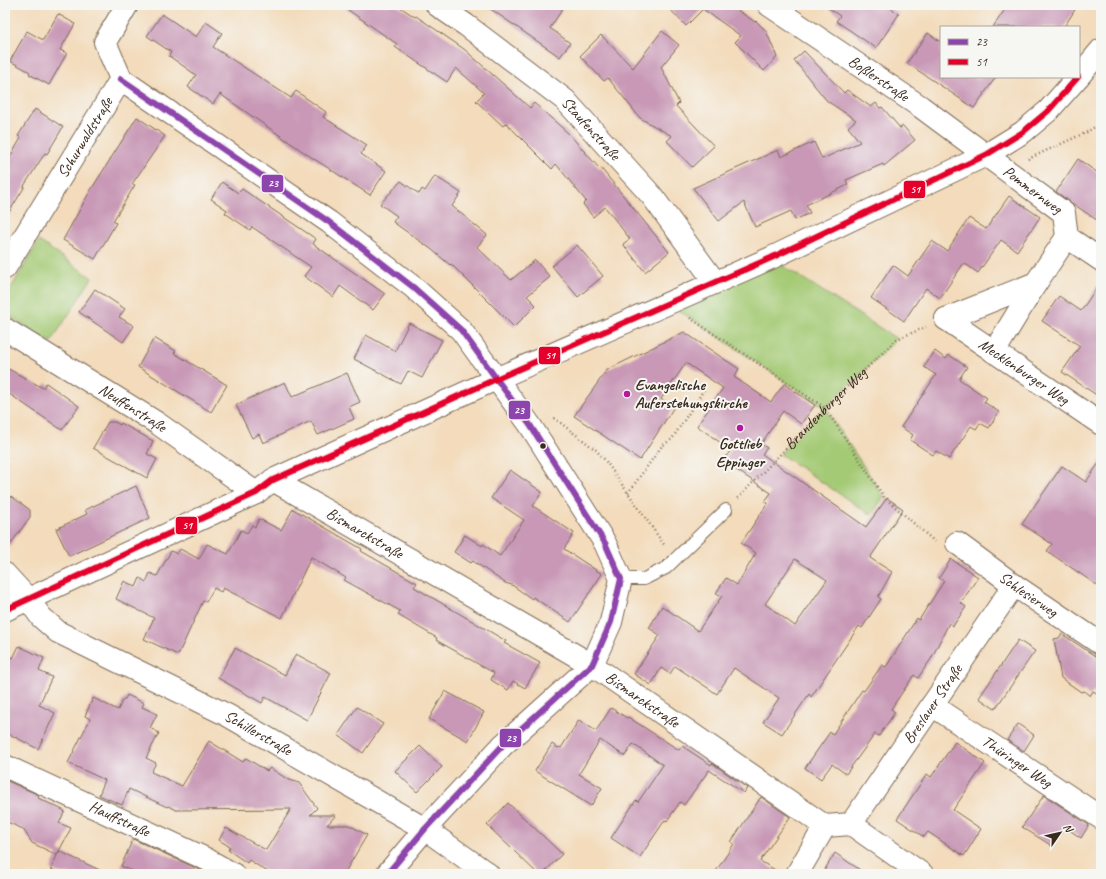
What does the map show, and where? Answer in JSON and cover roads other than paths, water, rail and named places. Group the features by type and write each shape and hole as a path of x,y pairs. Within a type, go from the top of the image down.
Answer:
{"street":[{"path":"128,5 105,42 122,79 329,222 413,287 461,330 526,419 605,543 621,579 611,622 592,665 503,745 425,829 387,874"},
{"name":"Staufenstraße","path":"437,5 466,25 565,100 652,196 715,282"},
{"name":"Boßlerstraße","path":"769,5 921,107 986,155"},
{"path":"1080,76 1101,50"},
{"path":"5,610 256,493 273,480 496,379 771,258 986,155 1023,132 1048,111 1078,78"},
{"name":"Schurwaldstraße","path":"5,268 122,79"},
{"name":"Pommernweg","path":"986,155 1064,212 1066,237 1101,260"},
{"path":"994,352 1066,237"},
{"name":"Mecklenburger Weg","path":"1036,283 946,320 1101,424"},
{"name":"Neuffenstraße","path":"5,329 157,423 256,493"},
{"name":"Bismarckstraße","path":"273,480 592,665 825,826"},
{"name":"Schlesierweg","path":"957,543 1014,585 1101,644"},
{"name":"Schillerstraße","path":"5,574 28,599 41,617 58,632 227,715 425,829 488,874"},
{"name":"Breslauer Straße","path":"851,824 1014,585"},
{"name":"Thüringer Weg","path":"932,705 1101,818"},
{"name":"Hauffstraße","path":"5,766 206,859 233,874"},
{"path":"797,874 825,826 851,824 922,874"}],"lane":[{"path":"621,579 644,579 666,568 726,510"}],"place":[{"name":"Evangelische Auferstehungskirche","path":"627,394"},
{"name":"Gottlieb Eppinger","path":"740,428"}]}
